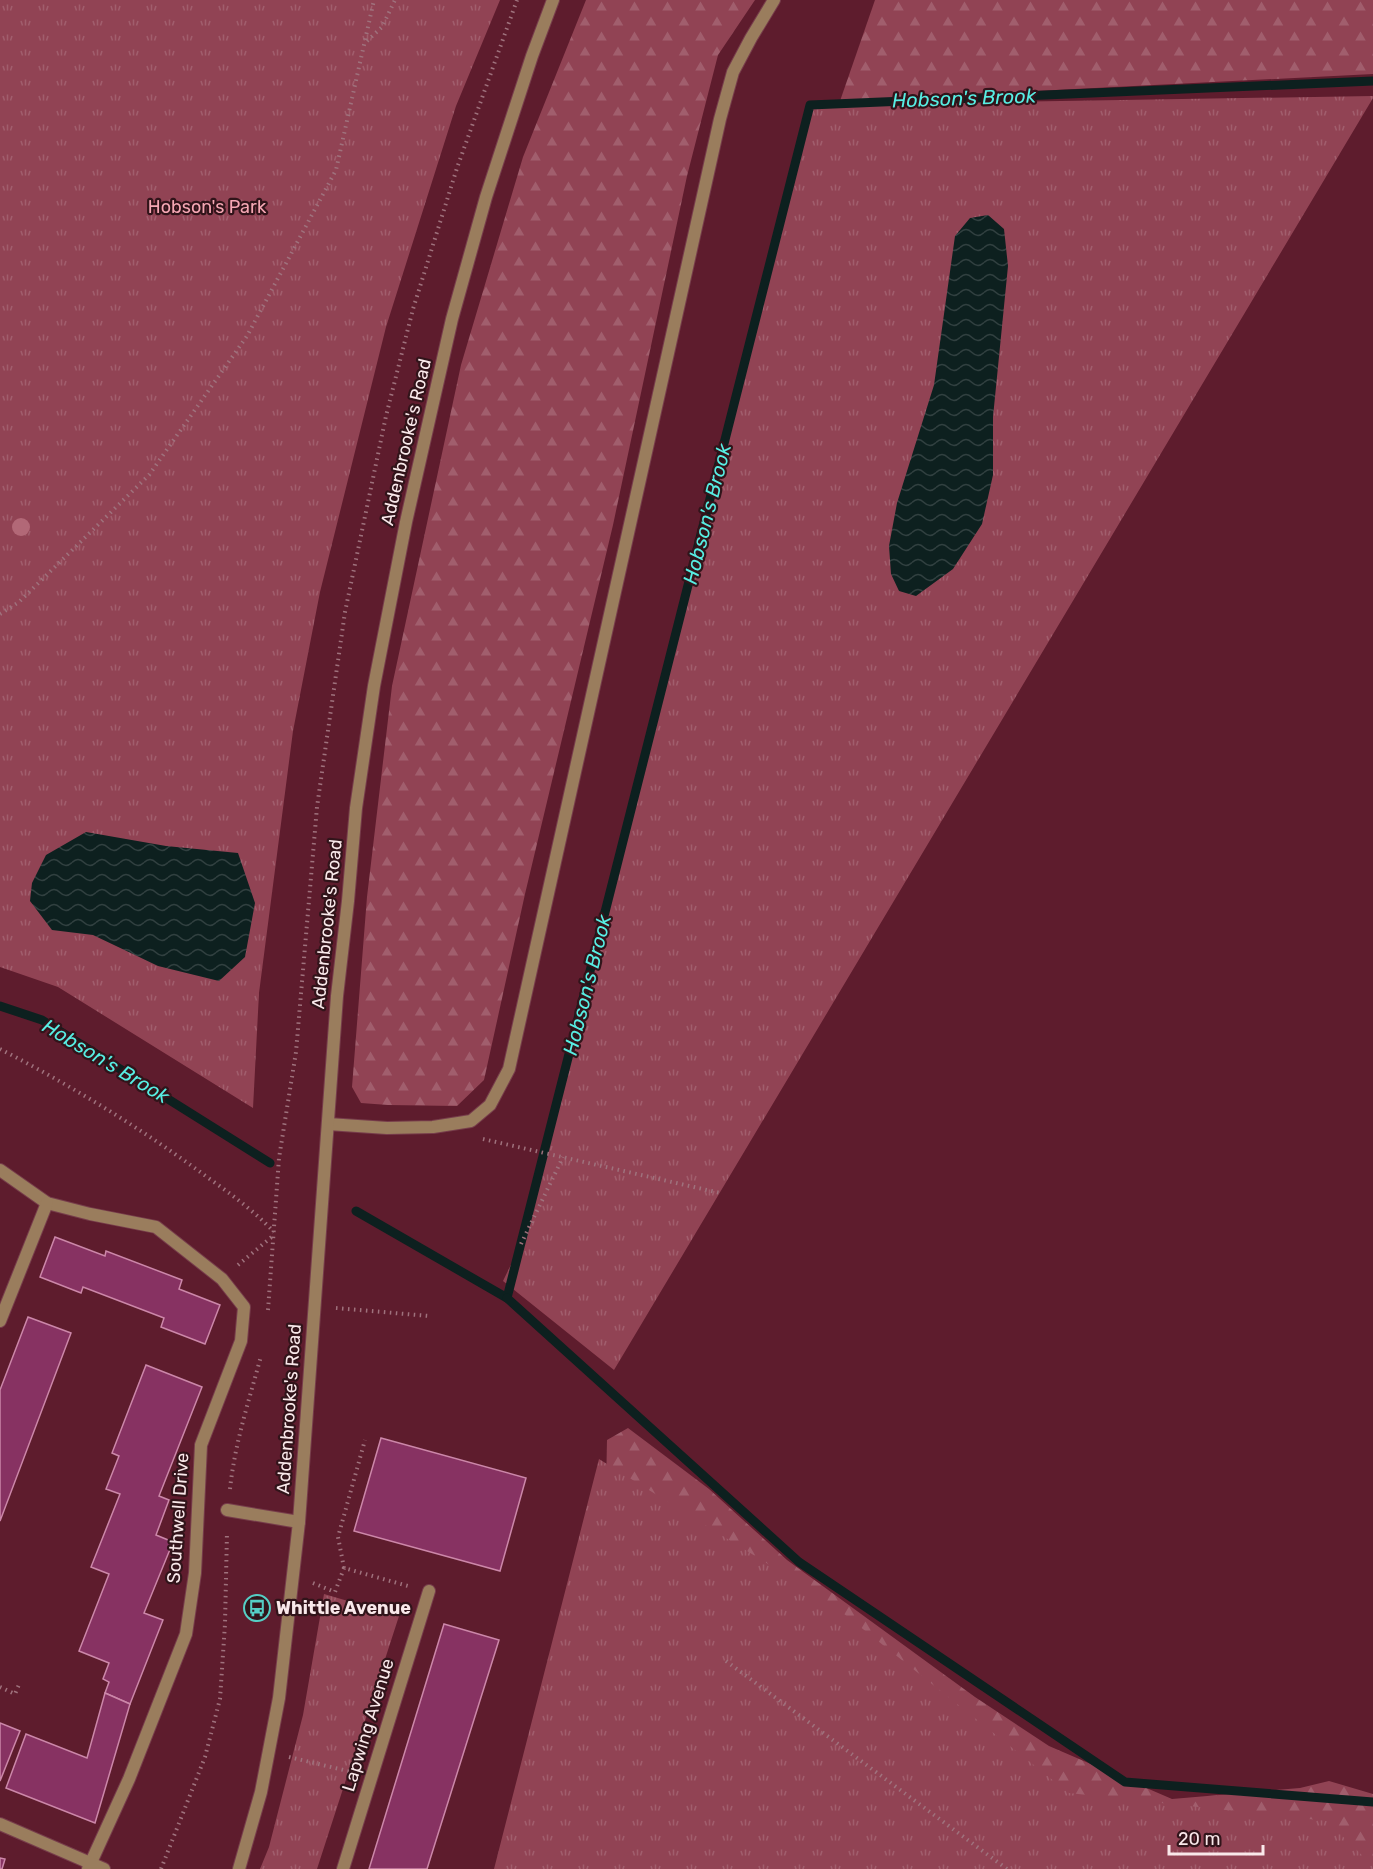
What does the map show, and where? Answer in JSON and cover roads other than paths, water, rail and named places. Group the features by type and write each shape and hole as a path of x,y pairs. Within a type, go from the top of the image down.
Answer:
{"street":[{"name":"Addenbrooke's Road","path":"239,1869 261,1792 279,1698 299,1522 337,996 356,808 375,686 406,522 452,319 532,56 553,0"},
{"path":"328,1124 387,1128 433,1127 471,1121 490,1105 508,1069 720,119 733,72 774,0"},
{"name":"Southwell Drive","path":"0,1170 47,1203 156,1227 222,1279 244,1307 241,1341 201,1445 195,1573 186,1634 129,1779 89,1866"},
{"path":"0,1321 47,1203"},
{"path":"227,1510 299,1522"},
{"name":"Lapwing Avenue","path":"343,1869 429,1591"},
{"path":"0,1824 89,1866 104,1869"}],"water":[{"path":"988,215 1004,229 1008,266 993,417 993,475 982,524 953,569 916,596 899,591 891,574 889,546 897,503 934,385 955,236 970,218"},
{"path":"86,832 166,846 238,853 255,903 245,957 219,981 158,966 93,935 52,930 30,901 32,883 46,855"}],"waterway":[{"name":"Hobson's Brook","path":"356,1211 507,1298 810,105 1373,81"},
{"name":"Hobson's Brook","path":"0,1006 42,1020 270,1163"},
{"path":"507,1298 799,1562 1125,1782 1373,1802"}],"place":[{"name":"Whittle Avenue","path":"257,1608"}],"park label":[{"name":"Hobson's Park","path":"207,207"}]}
